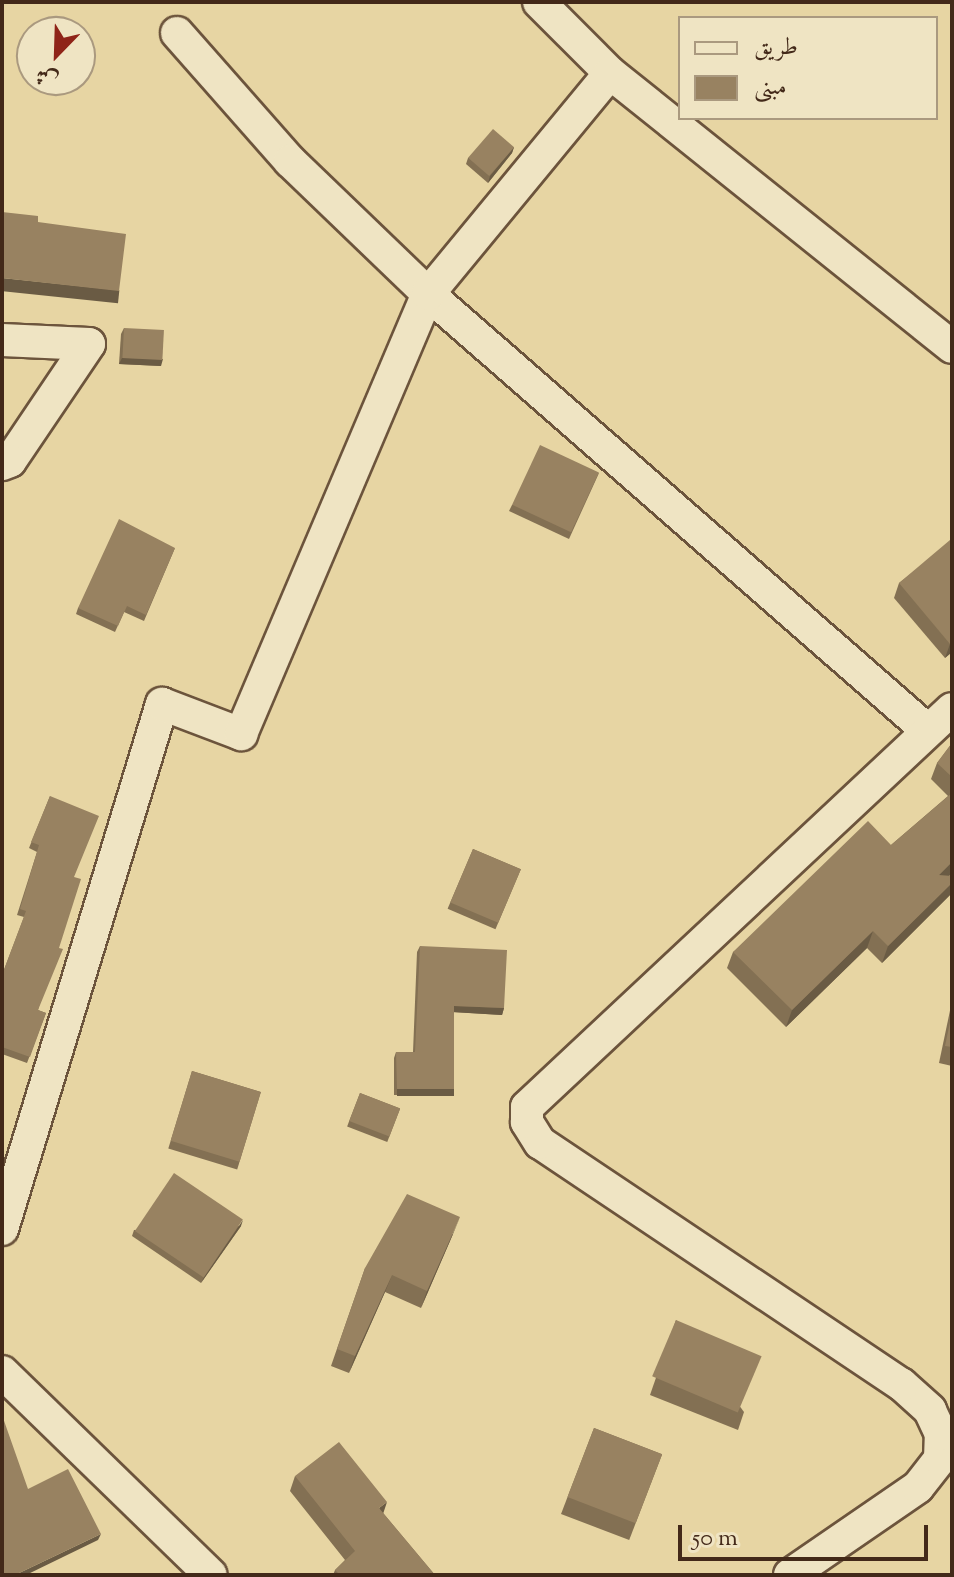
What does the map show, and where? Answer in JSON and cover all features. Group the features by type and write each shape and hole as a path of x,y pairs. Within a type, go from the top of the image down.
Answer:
{"street":[{"path":"539,2 610,73 952,347"},
{"path":"177,33 290,161 428,294 928,731"},
{"path":"2,1229 162,704 241,734 428,294 610,73"},
{"path":"2,340 89,344 10,461 2,464"},
{"path":"790,1575 918,1487 940,1459 941,1434 930,1410 902,1385 540,1143 527,1122 527,1107 952,709"},
{"path":"2,1372 211,1575"}],"building":[{"path":"493,129 514,147 489,176 468,158"},
{"path":"2,212 38,216 38,222 126,234 119,291 2,278"},
{"path":"124,328 164,330 162,360 122,358"},
{"path":"540,445 599,472 571,532 512,505"},
{"path":"119,519 175,548 146,615 127,606 118,626 78,608"},
{"path":"950,540 952,642 950,644 899,583"},
{"path":"952,743 952,777 937,763"},
{"path":"952,793 952,862 939,875 952,876 952,883 888,946 873,931 792,1010 733,952 868,821 891,845"},
{"path":"50,796 99,816 74,877 81,879 59,948 63,949 38,1010 46,1013 30,1057 2,1047 2,975 26,911 20,909 39,845 31,842"},
{"path":"473,849 521,869 498,923 450,902"},
{"path":"420,946 507,950 504,1008 454,1006 454,1089 397,1089 396,1052 415,1052"},
{"path":"952,1013 952,1047 945,1046"},
{"path":"192,1071 261,1092 240,1162 171,1141"},
{"path":"360,1093 400,1108 389,1136 349,1121"},
{"path":"174,1173 243,1219 204,1277 135,1231"},
{"path":"407,1194 460,1217 427,1291 392,1275 355,1356 337,1349 365,1268"},
{"path":"676,1320 762,1356 738,1412 652,1376"},
{"path":"2,1415 28,1489 68,1469 101,1534 15,1575 2,1575"},
{"path":"594,1428 662,1454 636,1523 567,1497"},
{"path":"339,1442 387,1502 379,1508 435,1575 340,1575 335,1570 355,1551 295,1476"}]}
